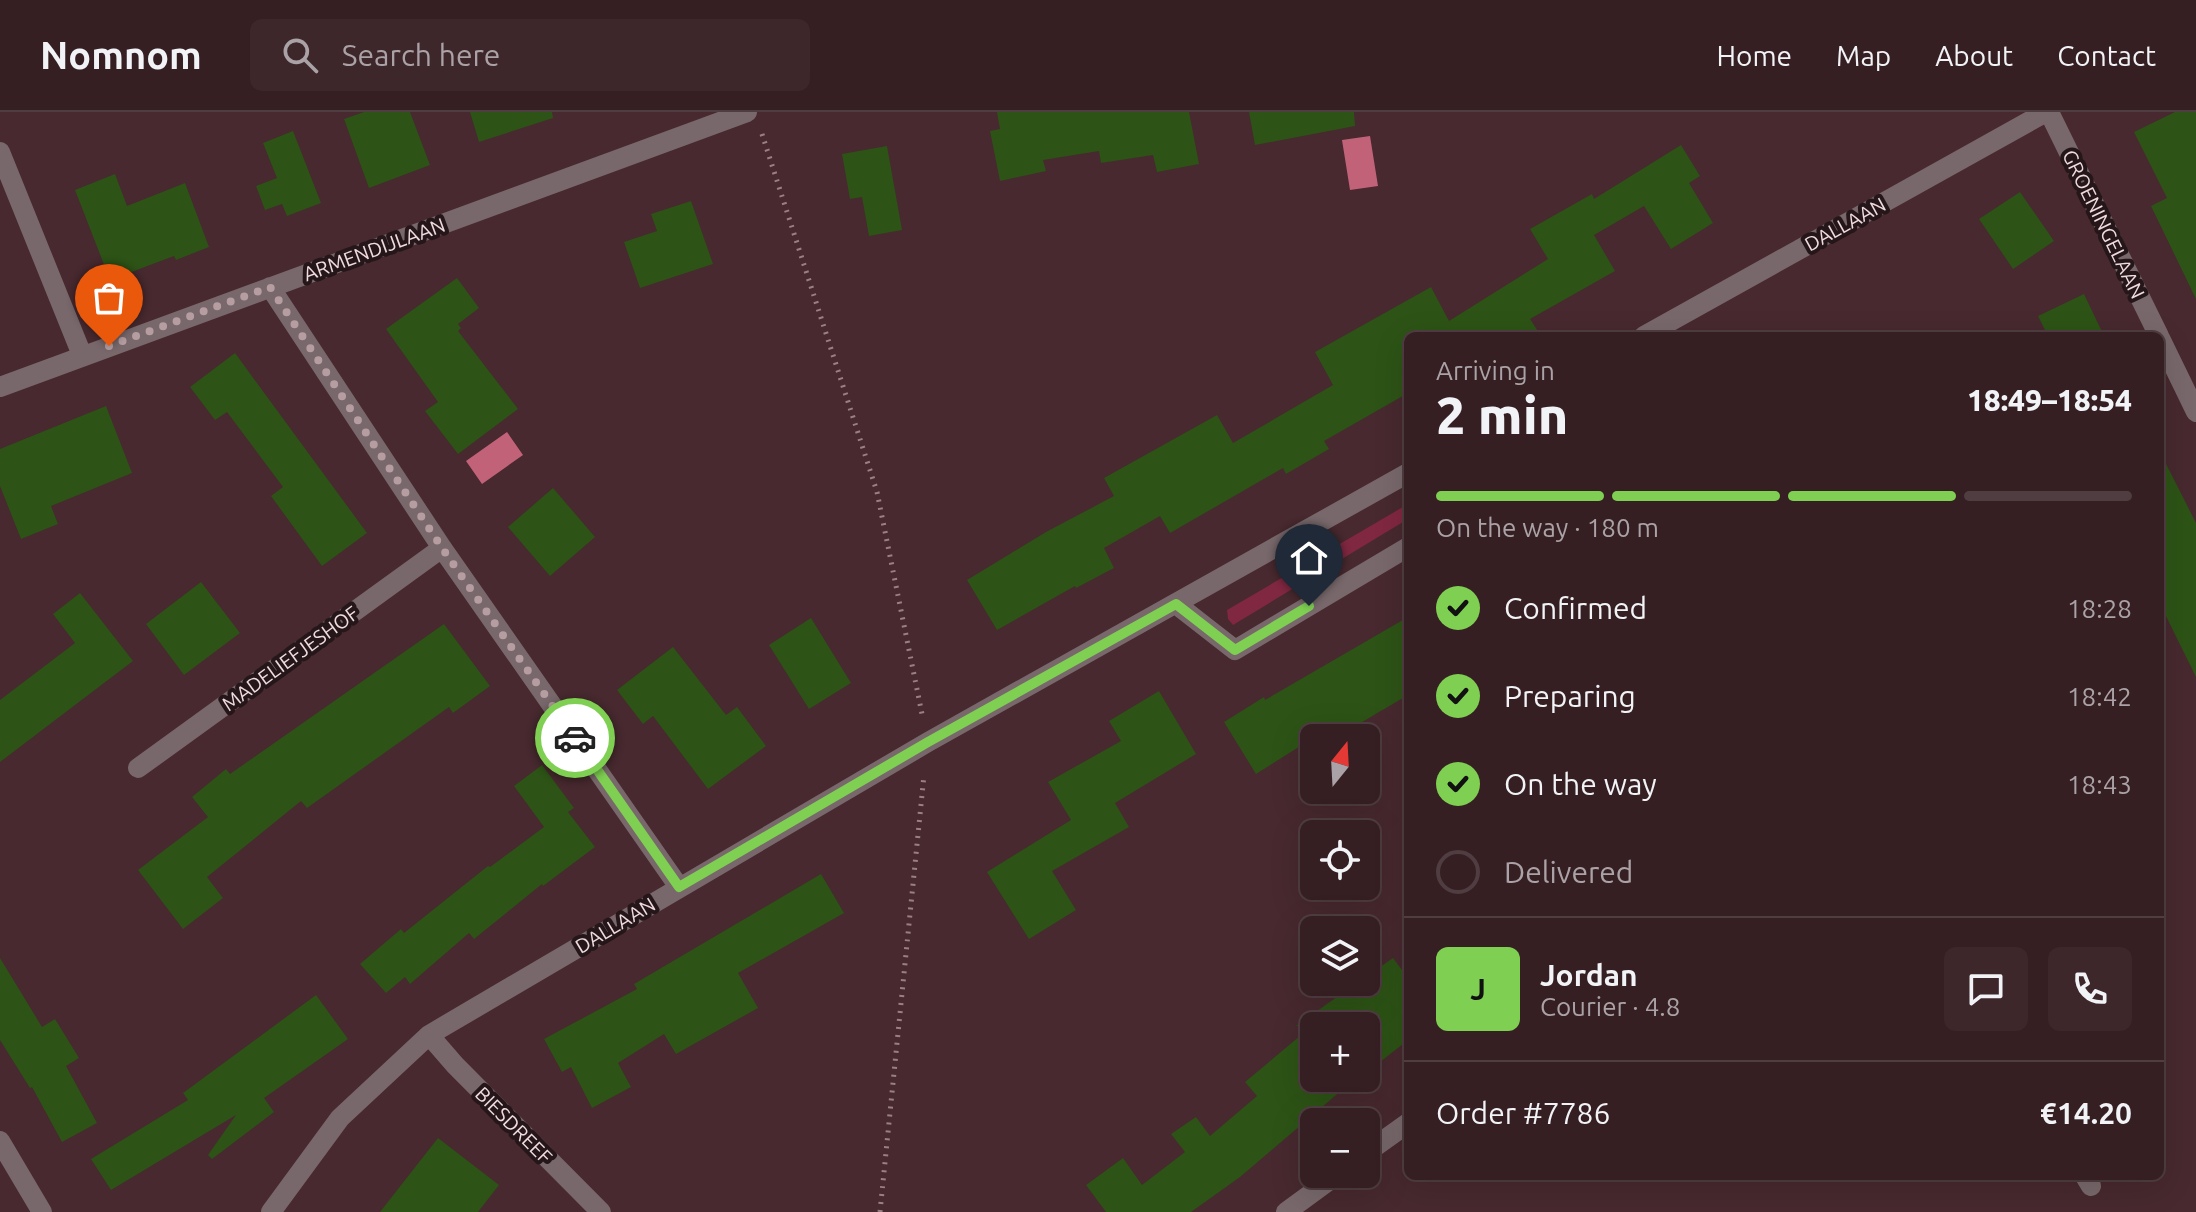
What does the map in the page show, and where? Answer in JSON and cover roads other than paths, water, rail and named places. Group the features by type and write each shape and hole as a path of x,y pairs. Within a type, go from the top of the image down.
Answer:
{"street":[{"name":"DALLAAN","path":"1666,330 2048,112"},
{"name":"GROENINGELAAN","path":"2048,112 2158,332"},
{"name":"ARMENDIJLAAN","path":"0,387 270,287 754,120"},
{"path":"0,152 82,355"},
{"path":"270,287 442,548 679,887"},
{"name":"GROENINGELAAN","path":"2164,345 2196,412"},
{"name":"DALLAAN","path":"271,1212 340,1118 429,1035 928,742 1404,475"},
{"name":"MADELIEFJESHOF","path":"138,768 442,548"},
{"path":"1176,604 1235,650 1404,549"},
{"name":"BIESDREEF","path":"429,1035 601,1212"},
{"path":"1380,1143 1404,1126"},
{"path":"0,1141 42,1212"},
{"path":"1286,1212 1319,1188"}]}
